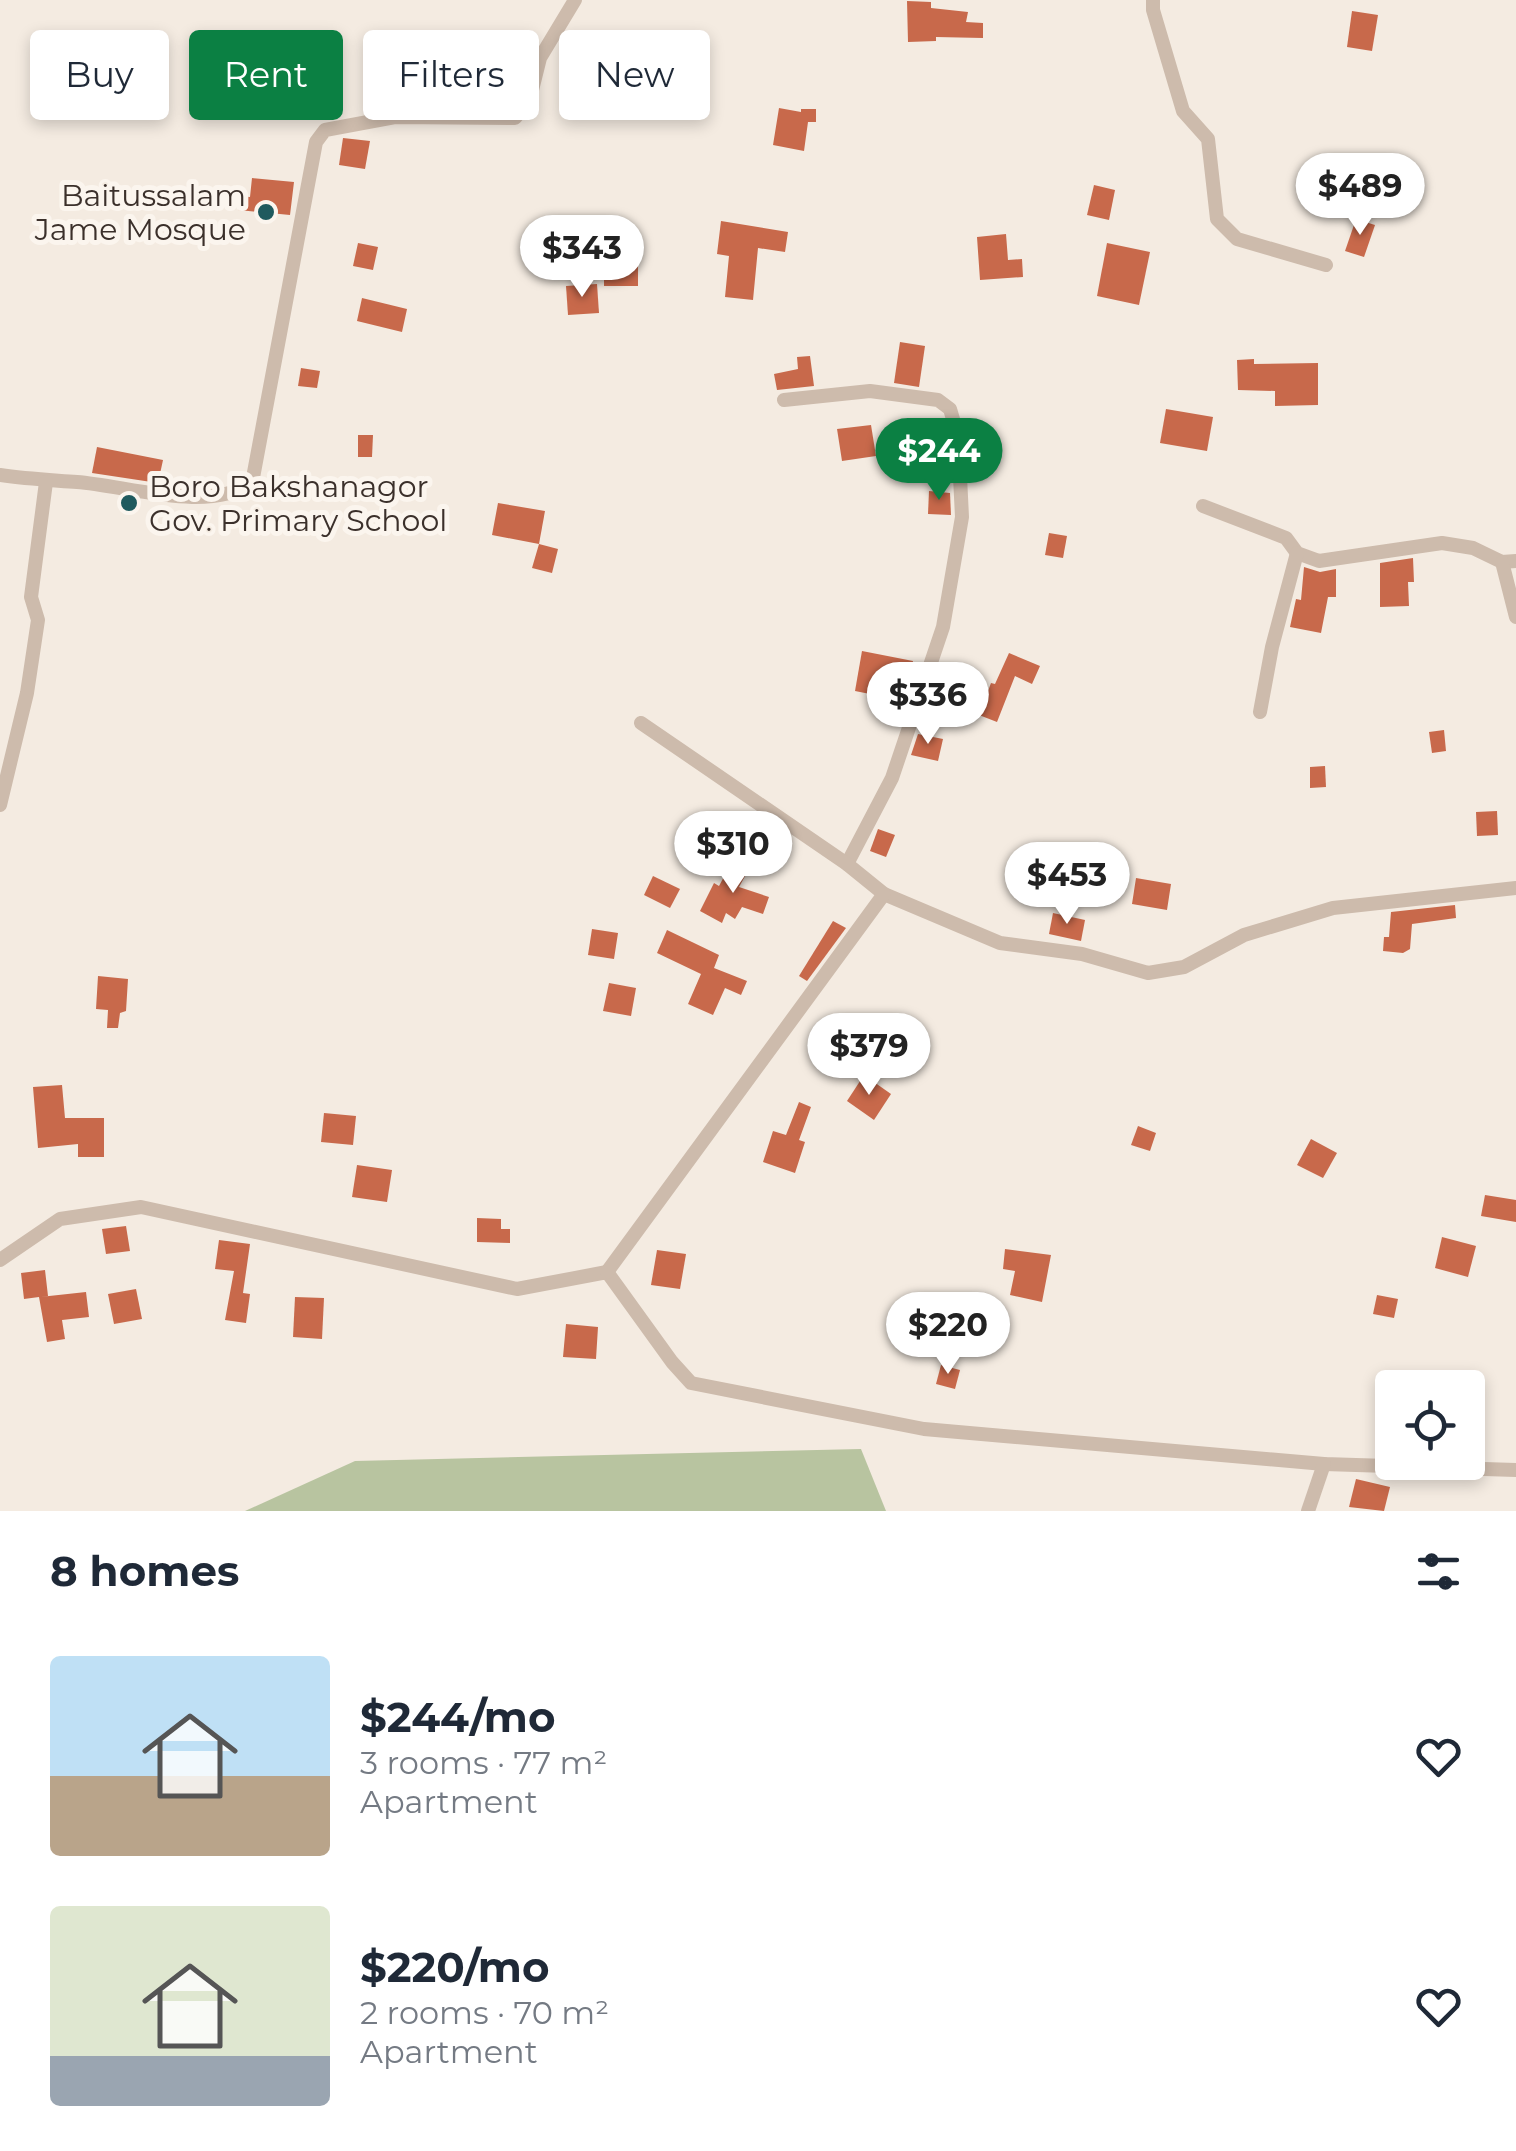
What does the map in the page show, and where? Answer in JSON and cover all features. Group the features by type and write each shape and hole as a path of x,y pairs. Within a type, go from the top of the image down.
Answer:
{"street":[{"path":"0,475 217,497 238,492 252,483 316,142 325,130 395,117 514,118 529,102 540,58 575,0"},
{"path":"1153,0 1184,112 1208,139 1218,219 1237,238 1326,265"},
{"path":"784,400 870,391 938,400 950,409 958,436 962,517 942,627 892,778 847,864"},
{"path":"0,805 27,693 38,620 31,597 46,482"},
{"path":"1202,506 1286,538 1297,554 1319,561 1442,543 1472,548 1509,562 1516,617"},
{"path":"1260,712 1272,647 1297,554"},
{"path":"641,723 847,864 884,894 1000,942 1082,954 1148,973 1184,968 1244,936 1332,908 1516,888"},
{"path":"0,1260 60,1219 141,1207 517,1289 608,1272 884,894"},
{"path":"608,1272 691,1383 924,1429 1324,1464 1516,1470"},
{"path":"1308,1511 1324,1464"}],"green space":[{"path":"861,1449 886,1511 245,1511 355,1461"}],"building":[{"path":"907,1 931,2 931,8 968,12 966,22 983,23 983,38 936,37 936,41 908,42"},
{"path":"1352,11 1378,15 1372,51 1347,47"},
{"path":"779,108 801,112 816,109 816,122 808,122 804,151 773,145"},
{"path":"343,138 370,141 365,169 339,165"},
{"path":"252,178 294,182 290,215 238,210 239,196 250,197"},
{"path":"1094,185 1115,190 1109,220 1087,215"},
{"path":"1356,219 1375,225 1364,257 1345,251"},
{"path":"721,221 788,232 785,252 758,248 753,300 725,297 729,256 717,254"},
{"path":"1006,234 1008,260 1022,259 1023,277 980,280 977,237"},
{"path":"358,243 378,247 373,270 353,266"},
{"path":"1107,243 1150,252 1139,305 1097,296"},
{"path":"638,265 638,286 604,286 604,266"},
{"path":"597,284 599,313 568,315 566,286"},
{"path":"362,298 407,309 402,332 357,321"},
{"path":"900,342 925,346 919,387 894,383"},
{"path":"810,356 814,386 777,390 774,374 798,369 797,357"},
{"path":"1254,359 1254,364 1318,363 1318,405 1275,406 1275,391 1238,390 1237,360"},
{"path":"301,368 320,371 317,388 298,386"},
{"path":"1166,409 1213,417 1207,451 1160,443"},
{"path":"871,425 876,456 842,461 837,429"},
{"path":"358,435 373,435 372,457 358,457"},
{"path":"97,447 163,460 158,483 92,473"},
{"path":"929,491 950,493 951,515 928,514"},
{"path":"498,503 545,511 539,544 492,535"},
{"path":"1049,533 1067,536 1063,558 1045,555"},
{"path":"539,544 558,549 552,573 532,568"},
{"path":"1413,558 1409,606 1380,607 1380,563"},
{"path":"1304,567 1320,572 1336,569 1336,597 1328,597 1321,633 1290,627 1296,599 1301,600"},
{"path":"862,651 913,661 905,701 855,691"},
{"path":"1009,653 1040,666 1032,684 1015,676 997,722 979,715 991,683 995,684"},
{"path":"1444,730 1446,751 1432,753 1429,732"},
{"path":"918,734 943,739 938,761 911,755"},
{"path":"1325,766 1326,787 1310,788 1310,767"},
{"path":"1497,811 1498,835 1477,836 1476,812"},
{"path":"878,829 895,835 886,857 870,851"},
{"path":"733,860 749,869 739,887 769,897 763,914 742,907 735,919 726,913 722,923 700,911 714,883 719,886"},
{"path":"653,876 680,889 670,908 644,895"},
{"path":"1136,878 1171,884 1167,910 1132,904"},
{"path":"1455,905 1456,918 1412,924 1410,949 1403,953 1383,951 1384,937 1389,937 1391,912"},
{"path":"1053,913 1085,920 1081,941 1049,934"},
{"path":"833,921 846,928 807,981 799,976"},
{"path":"592,929 618,933 614,959 588,955"},
{"path":"667,930 719,955 714,968 747,981 741,995 725,988 713,1015 688,1004 701,974 657,953"},
{"path":"98,976 128,979 126,1011 120,1013 118,1028 107,1028 108,1010 96,1009"},
{"path":"609,983 636,988 631,1016 603,1011"},
{"path":"848,1034 866,1045 853,1066 835,1055"},
{"path":"864,1075 891,1094 874,1120 847,1101"},
{"path":"62,1085 65,1118 104,1118 104,1157 78,1157 78,1144 38,1148 33,1087"},
{"path":"799,1102 811,1107 799,1140 805,1142 795,1173 763,1162 773,1131 786,1135"},
{"path":"324,1113 356,1116 353,1145 321,1142"},
{"path":"1138,1126 1156,1133 1150,1151 1131,1145"},
{"path":"1311,1139 1337,1153 1323,1178 1297,1165"},
{"path":"357,1165 392,1170 387,1202 352,1197"},
{"path":"1485,1195 1516,1200 1516,1222 1481,1216"},
{"path":"477,1218 501,1219 501,1229 510,1229 510,1243 477,1242"},
{"path":"126,1226 130,1251 106,1254 102,1229"},
{"path":"1442,1237 1476,1246 1468,1277 1435,1268"},
{"path":"219,1240 250,1244 243,1293 250,1294 246,1323 225,1320 234,1271 215,1269"},
{"path":"1005,1249 1051,1255 1042,1302 1010,1295 1015,1271 1003,1269"},
{"path":"657,1250 686,1254 680,1289 651,1285"},
{"path":"45,1270 48,1296 40,1297 86,1292 89,1317 62,1320 65,1339 47,1342 39,1297 24,1299 21,1273"},
{"path":"136,1289 142,1319 114,1324 108,1294"},
{"path":"1377,1295 1398,1299 1394,1318 1373,1314"},
{"path":"295,1297 324,1298 322,1339 293,1337"},
{"path":"566,1324 598,1327 596,1359 563,1357"},
{"path":"941,1365 960,1370 955,1389 936,1384"},
{"path":"1356,1479 1390,1487 1384,1511 1349,1507"}],"place":[{"name":"Baitussalam Jame Mosque","path":"266,212"},
{"name":"Boro Bakshanagor Gov. Primary School","path":"129,503"}]}
